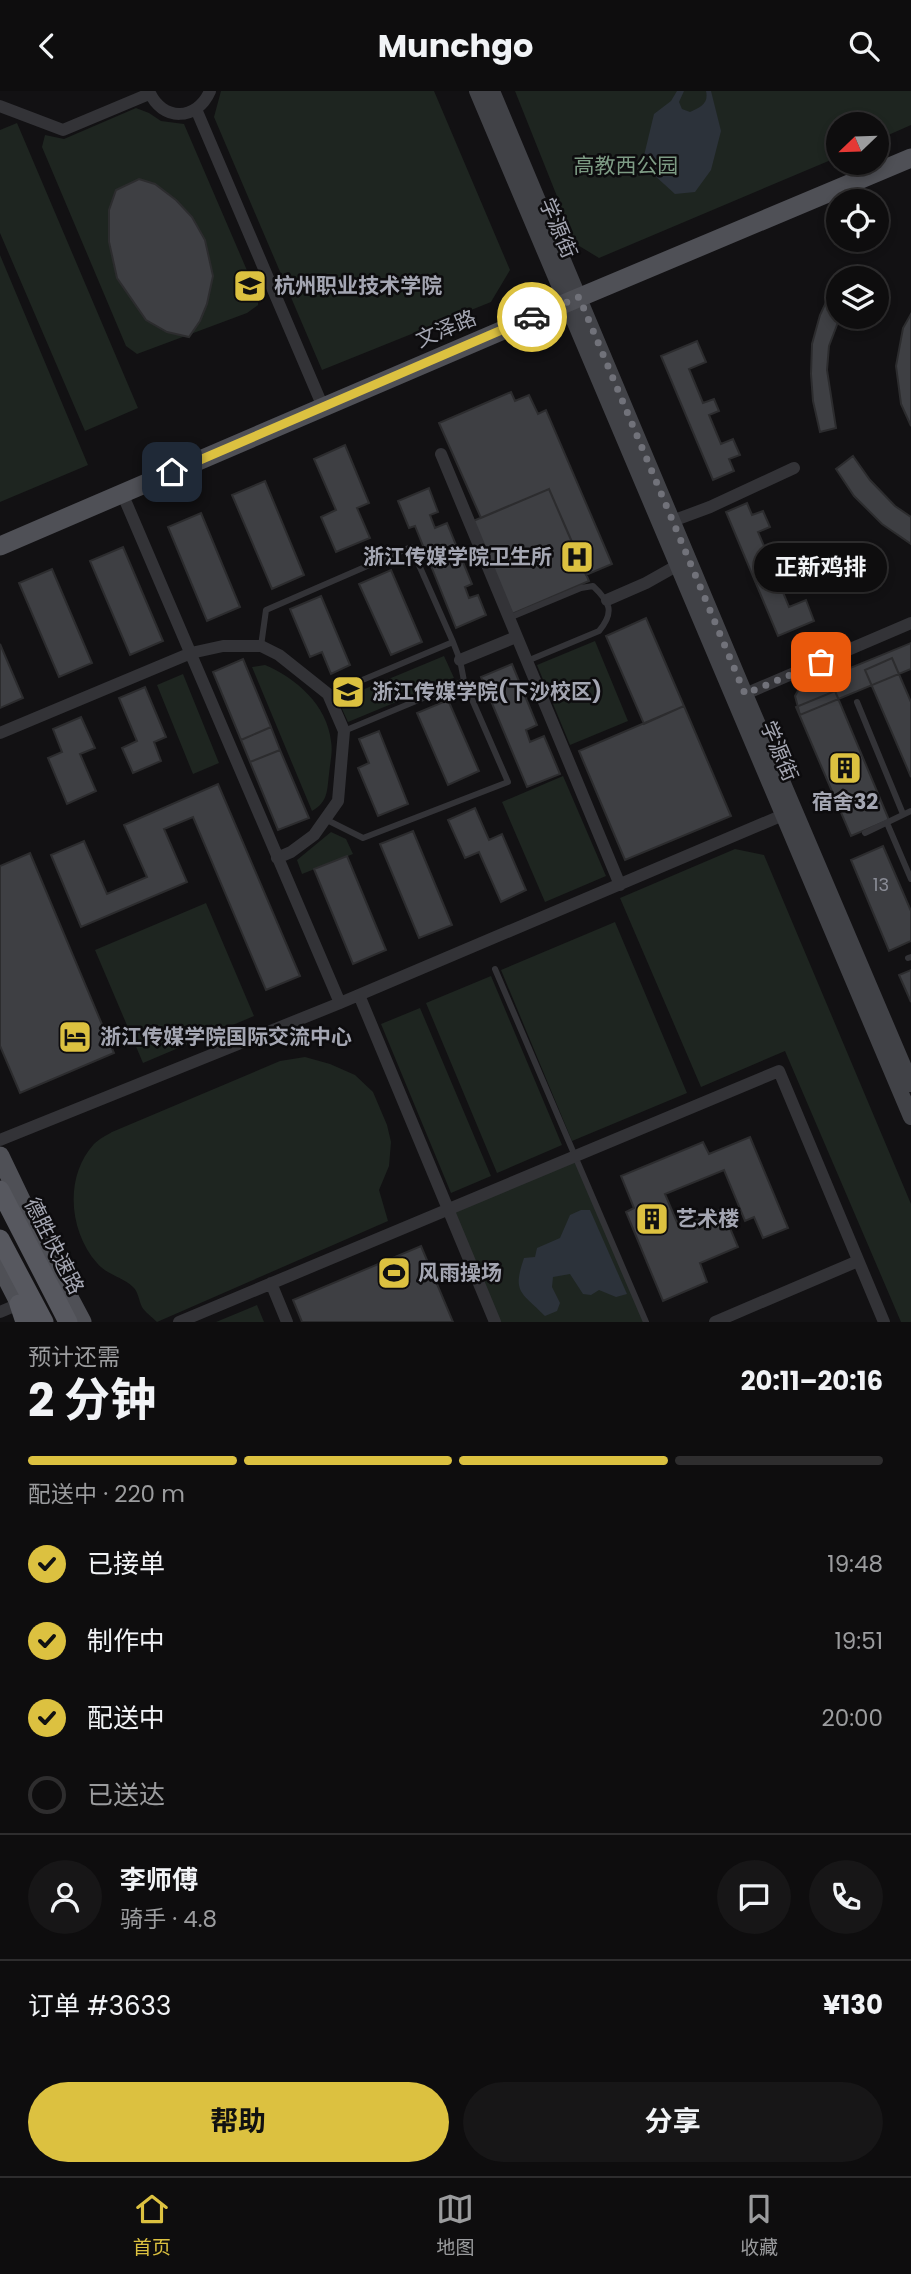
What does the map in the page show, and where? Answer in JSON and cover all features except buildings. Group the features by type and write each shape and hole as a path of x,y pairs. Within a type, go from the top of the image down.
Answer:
{"highway":[{"name":"德胜快速路","path":"0,1190 68,1322"},
{"name":"德胜快速路","path":"0,1239 44,1322"}],"main road":[{"name":"学源街","path":"477,91 573,300"},
{"name":"学源街","path":"492,91 573,300 739,697 783,815 908,1099 911,1117"},
{"name":"文泽路","path":"0,546 911,158"},
{"name":"学源街","path":"667,523 678,565 911,1084"},
{"path":"0,1156 82,1322"},
{"path":"0,1265 24,1316"}],"street":[{"path":"0,106 63,130 149,92 155,103 164,110 186,114 205,102 210,91"},
{"path":"196,110 323,407"},
{"path":"441,454 620,885"},
{"path":"667,523 710,507 794,468"},
{"path":"122,493 340,1003"},
{"path":"607,600 678,565"},
{"path":"739,697 911,623"},
{"path":"460,660 516,637"},
{"path":"0,733 191,653 223,646 261,646 297,668 328,694 344,731 338,801 314,835 291,852 277,858"},
{"path":"0,1140 340,1003 783,815"},
{"path":"359,995 495,1322"},
{"path":"179,1322 779,1071 884,1322"},
{"path":"715,1322 858,1261"},
{"path":"271,1283 288,1322"},
{"path":"0,1312 24,1316"}],"lane":[{"path":"261,646 266,610 411,547 453,642 464,681 508,782 363,838 327,820"},
{"path":"509,618 581,588 593,586 607,600 609,613 606,623 599,631 526,662"},
{"path":"328,694 453,642"},
{"path":"344,731 464,681"},
{"path":"857,702 903,814"},
{"path":"865,833 911,811"},
{"path":"887,823 911,879"},
{"path":"495,968 646,1322"}],"green space":[{"path":"221,91 434,91 510,270 491,302 322,370 214,117"},
{"name":"高教西公园","path":"515,91 911,91 911,125 889,135 889,112 826,112 826,162 599,258 576,244"},
{"path":"136,108 161,121 184,124 258,296 258,305 247,313 137,354 126,346 42,147 45,135 64,139"},
{"path":"17,123 138,408 85,431 0,233 0,130"},
{"path":"0,255 88,465 0,502"},
{"path":"595,641 628,721 570,745 537,665"},
{"path":"444,656 454,678 348,722 338,700"},
{"path":"265,665 288,677 308,694 317,705 328,728 332,749 327,791 321,804 312,811 252,667"},
{"path":"183,674 219,763 193,774 157,685"},
{"path":"563,776 606,876 545,902 502,802"},
{"path":"331,832 346,839 353,854 302,874 297,860"},
{"path":"735,849 764,855 911,1204 911,1322 901,1322 785,1051 701,1087 620,898"},
{"path":"206,903 254,1016 143,1063 95,950"},
{"path":"615,922 687,1093 572,1141 501,970"},
{"path":"491,976 562,1145 497,1173 426,1003"},
{"path":"420,1008 491,1176 451,1193 381,1024"},
{"path":"305,1057 355,1075 373,1092 391,1142 389,1166 379,1190 388,1221 157,1322 142,1307 133,1287 97,1263 81,1236 76,1220 74,1188 84,1157 94,1144 112,1132 280,1061"},
{"path":"573,1156 646,1322 495,1322 448,1209"},
{"path":"257,1305 264,1322 216,1322"}],"shaded area":[{"path":"677,91 684,91 679,102 682,109 690,112 703,105 706,91 711,91 721,131 711,170 695,192 675,194 642,164 654,114 671,101"},
{"path":"581,1210 590,1210 627,1294 616,1297 599,1290 591,1295 583,1294 570,1274 553,1277 552,1287 560,1303 557,1311 545,1316 521,1291 519,1278 524,1258 535,1257 537,1248 560,1238 570,1215"}],"way so far":[{"path":"532,317 579,297 745,694 821,662"}],"place":[{"name":"杭州职业技术学院","path":"250,286"},
{"name":"浙江传媒学院卫生所","path":"577,557"},
{"name":"正新鸡排","path":"821,662"},
{"name":"浙江传媒学院(下沙校区)","path":"348,692"},
{"name":"宿舍32","path":"845,768"},
{"name":"浙江传媒学院国际交流中心","path":"75,1037"},
{"name":"艺术楼","path":"652,1219"},
{"name":"风雨操场","path":"394,1273"}],"route":[{"path":"172,472 532,317"}]}
